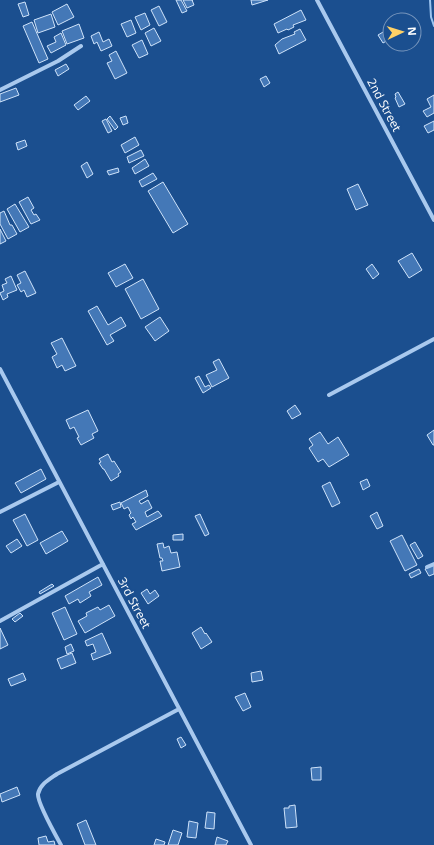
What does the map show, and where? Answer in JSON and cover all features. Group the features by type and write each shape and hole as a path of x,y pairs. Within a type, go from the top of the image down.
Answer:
{"street":[{"name":"2nd Street","path":"317,0 434,220"},
{"path":"0,90 58,61 80,46"},
{"path":"329,396 434,339"},
{"name":"3rd Street","path":"0,369 251,845"},
{"path":"0,512 59,482"},
{"path":"0,621 102,564"},
{"path":"426,568 434,564"},
{"path":"60,845 40,803 38,794 41,787 57,774 179,709"}],"building":[{"path":"176,0 181,0 187,11 182,13"},
{"path":"183,0 192,0 194,5 187,8"},
{"path":"251,0 268,0 252,5"},
{"path":"25,2 29,15 23,17 18,4"},
{"path":"67,4 74,17 58,25 52,12"},
{"path":"159,6 167,22 159,26 151,10"},
{"path":"301,10 306,20 293,25 294,27 288,30 287,29 278,33 274,24"},
{"path":"145,13 150,25 141,30 135,17"},
{"path":"51,14 55,27 38,33 34,20"},
{"path":"131,20 136,33 127,37 121,24"},
{"path":"32,22 48,59 39,63 23,26"},
{"path":"79,24 84,38 67,44 62,31"},
{"path":"154,28 161,41 151,46 145,33"},
{"path":"300,29 306,40 279,54 275,45 282,39 295,34 294,32"},
{"path":"99,32 103,42 109,39 112,46 101,51 97,42 94,44 91,36"},
{"path":"61,33 66,45 51,53 47,46 56,42 54,37"},
{"path":"382,33 382,41 378,35"},
{"path":"142,40 148,54 139,58 132,45"},
{"path":"116,51 127,73 115,79 107,63 112,61 109,55"},
{"path":"66,64 69,69 58,76 55,70"},
{"path":"266,76 270,83 264,87 260,79"},
{"path":"16,88 19,95 0,102 0,94"},
{"path":"398,92 405,104 399,107 395,98 395,94"},
{"path":"434,95 434,113 427,117 423,111 431,107 427,99"},
{"path":"86,96 90,101 78,110 74,105"},
{"path":"110,116 118,127 115,130 107,119"},
{"path":"126,116 128,123 123,125 120,118"},
{"path":"106,119 112,131 108,133 102,121"},
{"path":"434,121 434,130 428,133 424,126"},
{"path":"135,137 139,145 125,153 121,145"},
{"path":"25,140 27,146 18,150 16,143"},
{"path":"141,150 144,156 129,163 127,157"},
{"path":"145,159 149,166 135,174 132,168"},
{"path":"87,162 93,174 87,178 81,166"},
{"path":"118,168 119,172 109,175 107,171"},
{"path":"153,173 157,179 142,187 139,181"},
{"path":"163,182 188,224 173,233 148,191"},
{"path":"358,184 368,205 356,210 347,189"},
{"path":"28,197 34,208 31,210 40,220 31,224 19,202"},
{"path":"15,204 29,227 20,232 7,209"},
{"path":"4,211 10,225 12,225 17,234 8,239 0,224 0,213"},
{"path":"0,229 6,241 0,244"},
{"path":"412,253 422,270 409,278 398,261"},
{"path":"125,264 133,278 116,287 108,273"},
{"path":"372,264 379,274 373,279 366,269"},
{"path":"25,271 36,293 27,297 24,290 21,292 17,285 21,283 17,275"},
{"path":"11,276 17,290 7,294 8,297 3,300 0,293 4,291 2,285 7,283 5,279"},
{"path":"143,279 159,309 141,319 125,289"},
{"path":"97,306 108,325 121,317 126,326 110,335 114,341 107,345 88,311"},
{"path":"160,317 169,331 155,341 145,327"},
{"path":"62,338 76,366 65,371 62,365 57,368 52,357 57,354 51,343"},
{"path":"219,359 229,378 212,387 206,375 217,370 213,362"},
{"path":"199,376 205,387 209,385 211,388 203,393 195,378"},
{"path":"295,405 301,414 292,419 287,411"},
{"path":"88,410 98,431 92,434 94,438 81,445 74,427 70,429 66,420"},
{"path":"434,430 434,445 433,445 427,435"},
{"path":"320,432 328,444 338,437 349,455 329,467 323,459 318,462 309,448 313,445 309,439"},
{"path":"108,454 112,462 114,461 121,472 118,474 119,476 111,481 99,463 101,462 99,459"},
{"path":"41,469 46,479 21,493 15,483"},
{"path":"367,479 370,486 363,490 360,482"},
{"path":"330,482 340,503 332,507 322,486"},
{"path":"146,490 148,496 139,501 141,504 148,500 152,508 145,512 147,517 158,511 162,516 136,530 132,524 136,522 133,517 131,519 129,515 131,513 128,507 124,509 121,503"},
{"path":"120,502 121,507 113,510 111,505"},
{"path":"377,512 383,526 377,529 370,516"},
{"path":"25,514 38,540 27,546 13,520"},
{"path":"200,514 209,534 205,536 195,516"},
{"path":"62,531 68,541 46,554 40,543"},
{"path":"183,534 183,540 173,540 173,535"},
{"path":"402,535 417,565 405,571 390,541"},
{"path":"17,539 22,546 11,553 6,546"},
{"path":"415,542 423,556 418,559 410,545"},
{"path":"163,543 164,548 169,546 171,553 177,552 180,567 162,571 160,561 163,561 162,558 160,558 157,544"},
{"path":"434,565 434,574 429,576 425,569"},
{"path":"419,569 421,573 411,578 409,574"},
{"path":"98,577 102,585 89,592 91,596 80,603 78,599 69,604 65,596"},
{"path":"52,584 54,586 40,594 39,592"},
{"path":"147,589 150,594 155,590 159,596 148,604 141,593"},
{"path":"109,605 115,616 85,633 78,621 87,616 86,613 98,607 100,610"},
{"path":"65,607 77,634 64,640 52,613"},
{"path":"20,613 23,616 15,622 12,619"},
{"path":"201,627 212,642 201,649 192,633"},
{"path":"0,628 8,645 0,649"},
{"path":"102,633 111,653 93,660 91,654 96,652 93,644 87,646 85,641"},
{"path":"71,644 74,651 67,654 65,647"},
{"path":"72,653 76,663 61,669 57,659"},
{"path":"261,671 263,680 252,682 251,673"},
{"path":"23,673 26,680 11,686 8,679"},
{"path":"245,693 251,707 243,711 235,697"},
{"path":"181,737 186,745 181,748 177,739"},
{"path":"321,767 321,780 312,780 311,768"},
{"path":"17,787 20,795 2,802 0,794"},
{"path":"295,805 297,827 286,828 284,808 289,808 289,806"},
{"path":"207,812 215,813 214,829 205,828"},
{"path":"86,820 96,845 85,845 77,824"},
{"path":"189,821 198,823 196,838 187,837"},
{"path":"173,830 182,833 178,845 168,845"},
{"path":"46,836 48,842 54,841 55,845 39,845 38,838"},
{"path":"217,837 228,841 226,845 215,845"},
{"path":"156,839 165,842 164,845 154,845"}],"waterway":[{"path":"430,0 431,17 434,26"}]}
